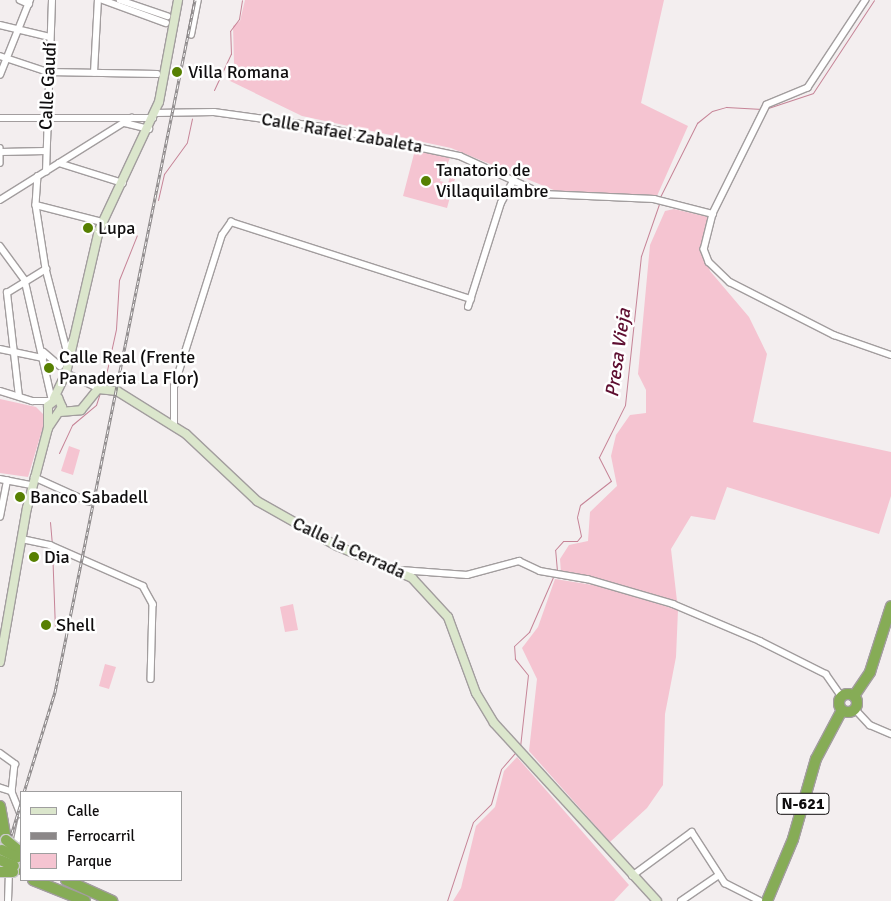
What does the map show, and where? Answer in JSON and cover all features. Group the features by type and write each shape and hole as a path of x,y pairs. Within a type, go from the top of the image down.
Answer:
{"highway":[{"path":"842,710 855,709 854,696 870,672 891,606"},
{"path":"842,697 854,696"},
{"name":"N-621","path":"767,901 793,839 816,759 842,710 842,697"},
{"path":"0,806 2,850 15,865"},
{"path":"0,813 0,828"},
{"path":"2,850 15,865"},
{"path":"35,881 85,901"},
{"path":"46,881 90,901"},
{"path":"68,881 107,899"},
{"path":"77,881 107,899"}],"street":[{"path":"0,75 30,2 20,0"},
{"name":"Calle Gaudí","path":"46,172 46,118 52,0"},
{"path":"94,73 98,0"},
{"path":"103,0 131,4"},
{"path":"120,0 167,20"},
{"path":"0,660 33,481 65,375 67,358 74,337 102,222 150,129 178,0"},
{"path":"191,35 198,0"},
{"path":"866,0 808,88 766,109 713,214 704,249 709,262 730,282 834,335 891,355"},
{"path":"0,24 17,31 50,37"},
{"path":"0,56 48,72 157,74"},
{"name":"Calle Rafael Zabaleta","path":"0,118 131,118 214,112 322,128 460,156 543,194 660,201 713,214"},
{"path":"113,118 113,130"},
{"path":"0,200 131,118"},
{"path":"123,124 150,129"},
{"path":"0,163 1,150 45,152"},
{"path":"59,163 123,183"},
{"path":"38,176 36,205 46,270 67,358"},
{"path":"468,308 501,203 514,180"},
{"path":"36,205 102,222"},
{"path":"174,427 174,387 222,235 231,222 470,299"},
{"path":"0,246 25,280 55,406"},
{"path":"19,397 17,356 7,293 25,280 46,270"},
{"path":"42,348 57,367 67,358"},
{"path":"0,349 17,356 43,358"},
{"name":"Calle la Cerrada","path":"65,375 100,389 117,391 174,427 257,501 337,546 401,570 424,587 448,617 476,692 518,750 657,901"},
{"path":"0,391 77,412 100,389"},
{"path":"32,401 55,406"},
{"path":"0,479 7,481 33,481 89,502"},
{"path":"0,484 7,481"},
{"path":"0,517 7,481"},
{"path":"22,539 52,546 143,586 153,604 151,679"},
{"path":"401,570 467,575 520,561 555,574 673,604 714,620 826,674 842,697"},
{"path":"855,709 870,725 891,734"},
{"path":"0,753 15,764 12,792 20,812"},
{"path":"0,788 12,792"},
{"path":"8,901 20,829"},
{"path":"632,876 692,832 719,875 731,888 760,901"},
{"path":"681,901 719,875"}],"green space":[{"path":"245,0 664,0 641,103 688,126 657,196 561,193 451,148 302,116 228,80 234,63 233,26 240,21"},
{"path":"415,150 450,158 440,181 448,183 450,177 455,179 447,208 403,196"},
{"path":"674,209 708,217 701,245 710,271 749,317 767,354 753,422 891,452 891,496 879,534 727,487 715,520 691,516 671,549 677,601 561,573 560,559 569,545 588,541 590,512 617,486 611,456 616,435 630,415 646,413 646,390 638,374 650,245 665,211"},
{"path":"0,399 36,407 46,417 28,477 0,473"},
{"path":"69,446 80,450 73,475 61,471"},
{"path":"555,579 599,586 678,610 676,657 665,714 663,785 647,808 610,842 529,751 537,679 522,648 538,627"},
{"path":"293,604 298,630 285,632 280,607"},
{"path":"105,664 116,667 109,689 99,686"},
{"path":"517,757 629,885 614,901 453,901 461,888 476,826 495,807 504,771"}],"waterway":[{"path":"214,90 231,54 230,31 239,19 242,0"},
{"name":"Presa Vieja","path":"768,108 813,93 874,0"},
{"name":"Presa Vieja","path":"660,197 697,123 712,111 726,107 762,109"},
{"path":"158,200 164,174 187,142 192,119"},
{"name":"Presa Vieja","path":"557,571 555,550 563,541 577,541 581,536 577,517 580,505 611,481 599,457 625,405 641,256 659,204"},
{"path":"104,384 116,329 119,280 137,235"},
{"path":"59,453 72,425 96,405 100,393"},
{"path":"50,522 52,543"},
{"path":"52,547 55,628"},
{"name":"Presa Vieja","path":"520,747 528,675 515,659 514,646 529,632 553,577"},
{"name":"Presa Vieja","path":"447,901 473,822 491,804 501,769 516,752"}],"railway":[{"path":"24,791 55,692 195,0"},
{"path":"0,872 20,806"}],"place":[{"name":"Villa Romana","path":"177,72"},
{"name":"Tanatorio de Villaquilambre","path":"426,181"},
{"name":"Lupa","path":"88,228"},
{"name":"Calle Real (Frente Panaderia La Flor)","path":"49,368"},
{"name":"Banco Sabadell","path":"20,497"},
{"name":"Dia","path":"34,557"},
{"name":"Shell","path":"46,625"}]}
